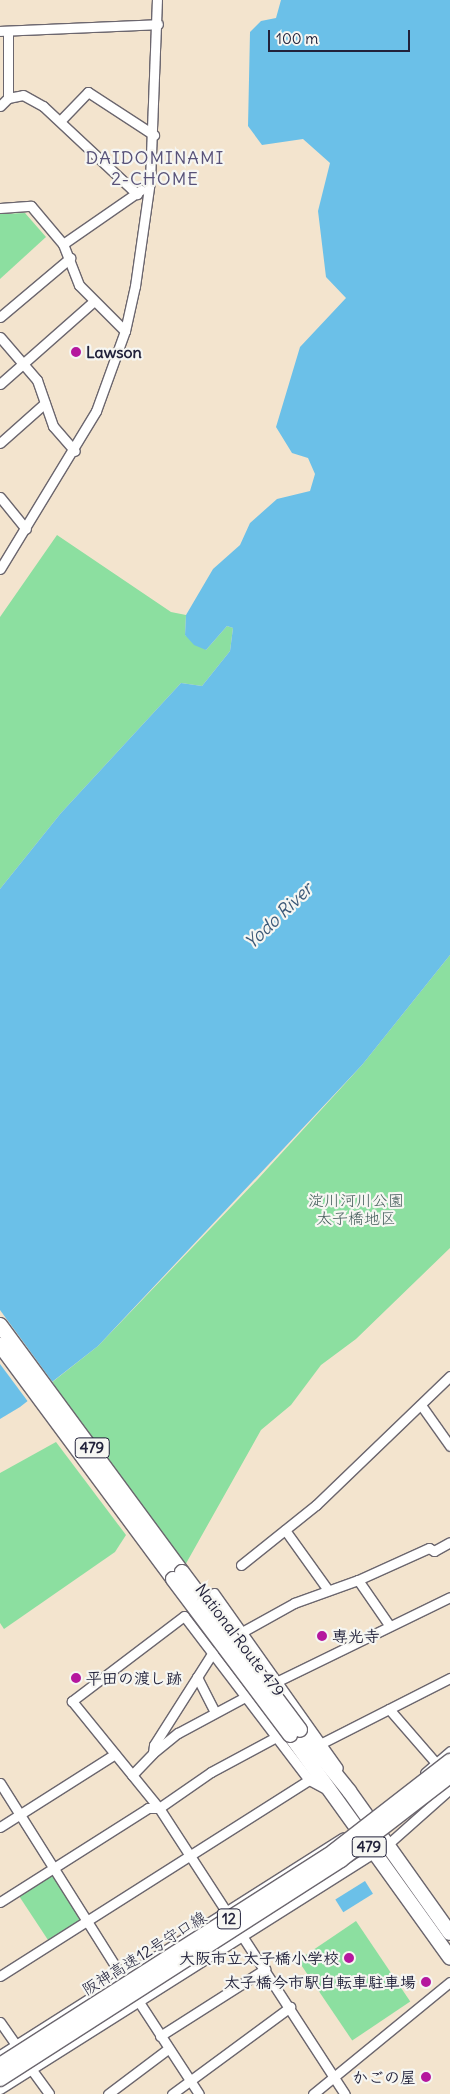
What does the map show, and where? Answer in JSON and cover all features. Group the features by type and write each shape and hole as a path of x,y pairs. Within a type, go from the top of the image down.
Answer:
{"highway":[{"name":"National Route 479","path":"0,1325 326,1789 450,1958"},
{"name":"National Route 479","path":"0,1345 289,1734 349,1791 450,1933"},
{"name":"阪神高速12号守口線","path":"0,2065 334,1851 443,1762"},
{"name":"阪神高速12号守口線","path":"0,2079 341,1860 450,1776"}],"street":[{"path":"0,568 75,451 96,412 125,331 135,286 150,181 154,135 158,24 157,0"},
{"path":"8,98 4,31 158,24"},
{"path":"61,120 88,92 154,135"},
{"path":"0,106 8,98 23,95 61,120 138,194"},
{"path":"63,244 138,194 150,181"},
{"path":"0,208 32,206 63,244 79,285 93,302 125,331"},
{"path":"0,317 70,258"},
{"path":"0,384 93,302"},
{"path":"0,337 24,362 37,380 53,426 75,451"},
{"path":"0,443 44,403"},
{"path":"0,497 26,529"},
{"path":"241,1565 285,1530 421,1406 450,1376"},
{"path":"421,1406 450,1446"},
{"path":"285,1530 328,1590"},
{"path":"242,1632 294,1603 358,1580 450,1542"},
{"path":"358,1580 389,1624"},
{"path":"214,1593 322,1743 349,1791"},
{"path":"278,1681 389,1624 450,1597"},
{"path":"326,1789 309,1780 289,1734 247,1696 184,1616 72,1701 159,1808 345,2094"},
{"path":"153,1753 154,1745 213,1652"},
{"path":"197,1677 215,1712"},
{"path":"322,1743 450,1678"},
{"path":"132,1774 153,1753 178,1733 247,1696"},
{"path":"389,1709 443,1762"},
{"path":"0,1902 148,1808 159,1808 211,1772 289,1734"},
{"path":"369,1819 443,1762 450,1751"},
{"path":"0,1827 115,1754"},
{"path":"0,1976 309,1780"},
{"path":"0,1784 168,2050 198,2094"},
{"path":"387,1845 450,1788"},
{"path":"0,2055 355,1828"},
{"path":"0,2089 373,1853"},
{"path":"160,2036 265,1969"},
{"path":"313,2094 450,1982"},
{"path":"172,2094 290,2007"},
{"path":"0,2022 49,2094"},
{"path":"108,2094 168,2050"}],"green space":[{"path":"25,213 46,237 0,279 0,214"},
{"path":"57,535 171,612 186,615 185,635 206,650 227,626 233,628 230,651 202,686 181,683 61,813 0,889 0,617"},
{"name":"淀川河川公園 太子橋地区","path":"450,955 450,1248 356,1339 321,1365 291,1405 261,1430 179,1576 41,1391 98,1346 258,1179 362,1065"},
{"path":"56,1442 126,1535 115,1552 4,1629 0,1623 0,1473"},
{"path":"50,1876 54,1876 80,1917 78,1922 48,1940 19,1896"},
{"path":"356,1921 410,2001 352,2041 298,1960"}],"water":[{"name":"Yodo River","path":"281,0 450,0 450,955 362,1065 98,1346 20,1407 0,1419 0,889 61,813 181,683 202,686 230,651 233,628 227,626 206,650 194,645 185,635 186,615 213,569 240,545 250,523 277,499 310,491 315,474 308,458 292,453 276,427 300,347 346,298 326,277 318,211 330,163 303,139 262,145 248,126 250,32 261,21 276,18"},
{"path":"365,1881 373,1894 343,1912 335,1900"}],"pier":[{"path":"0,1310 54,1384 29,1403 0,1364"}],"place":[{"name":"Lawson","path":"76,352"},
{"name":"専光寺","path":"322,1636"},
{"name":"平田の渡し跡","path":"76,1678"},
{"name":"大阪市立太子橋小学校","path":"349,1958"},
{"name":"太子橋今市駅自転車駐車場","path":"426,1982"},
{"name":"かごの屋","path":"426,2077"}],"district":[{"name":"DAIDOMINAMI 2-CHOME","path":"155,169"}]}
